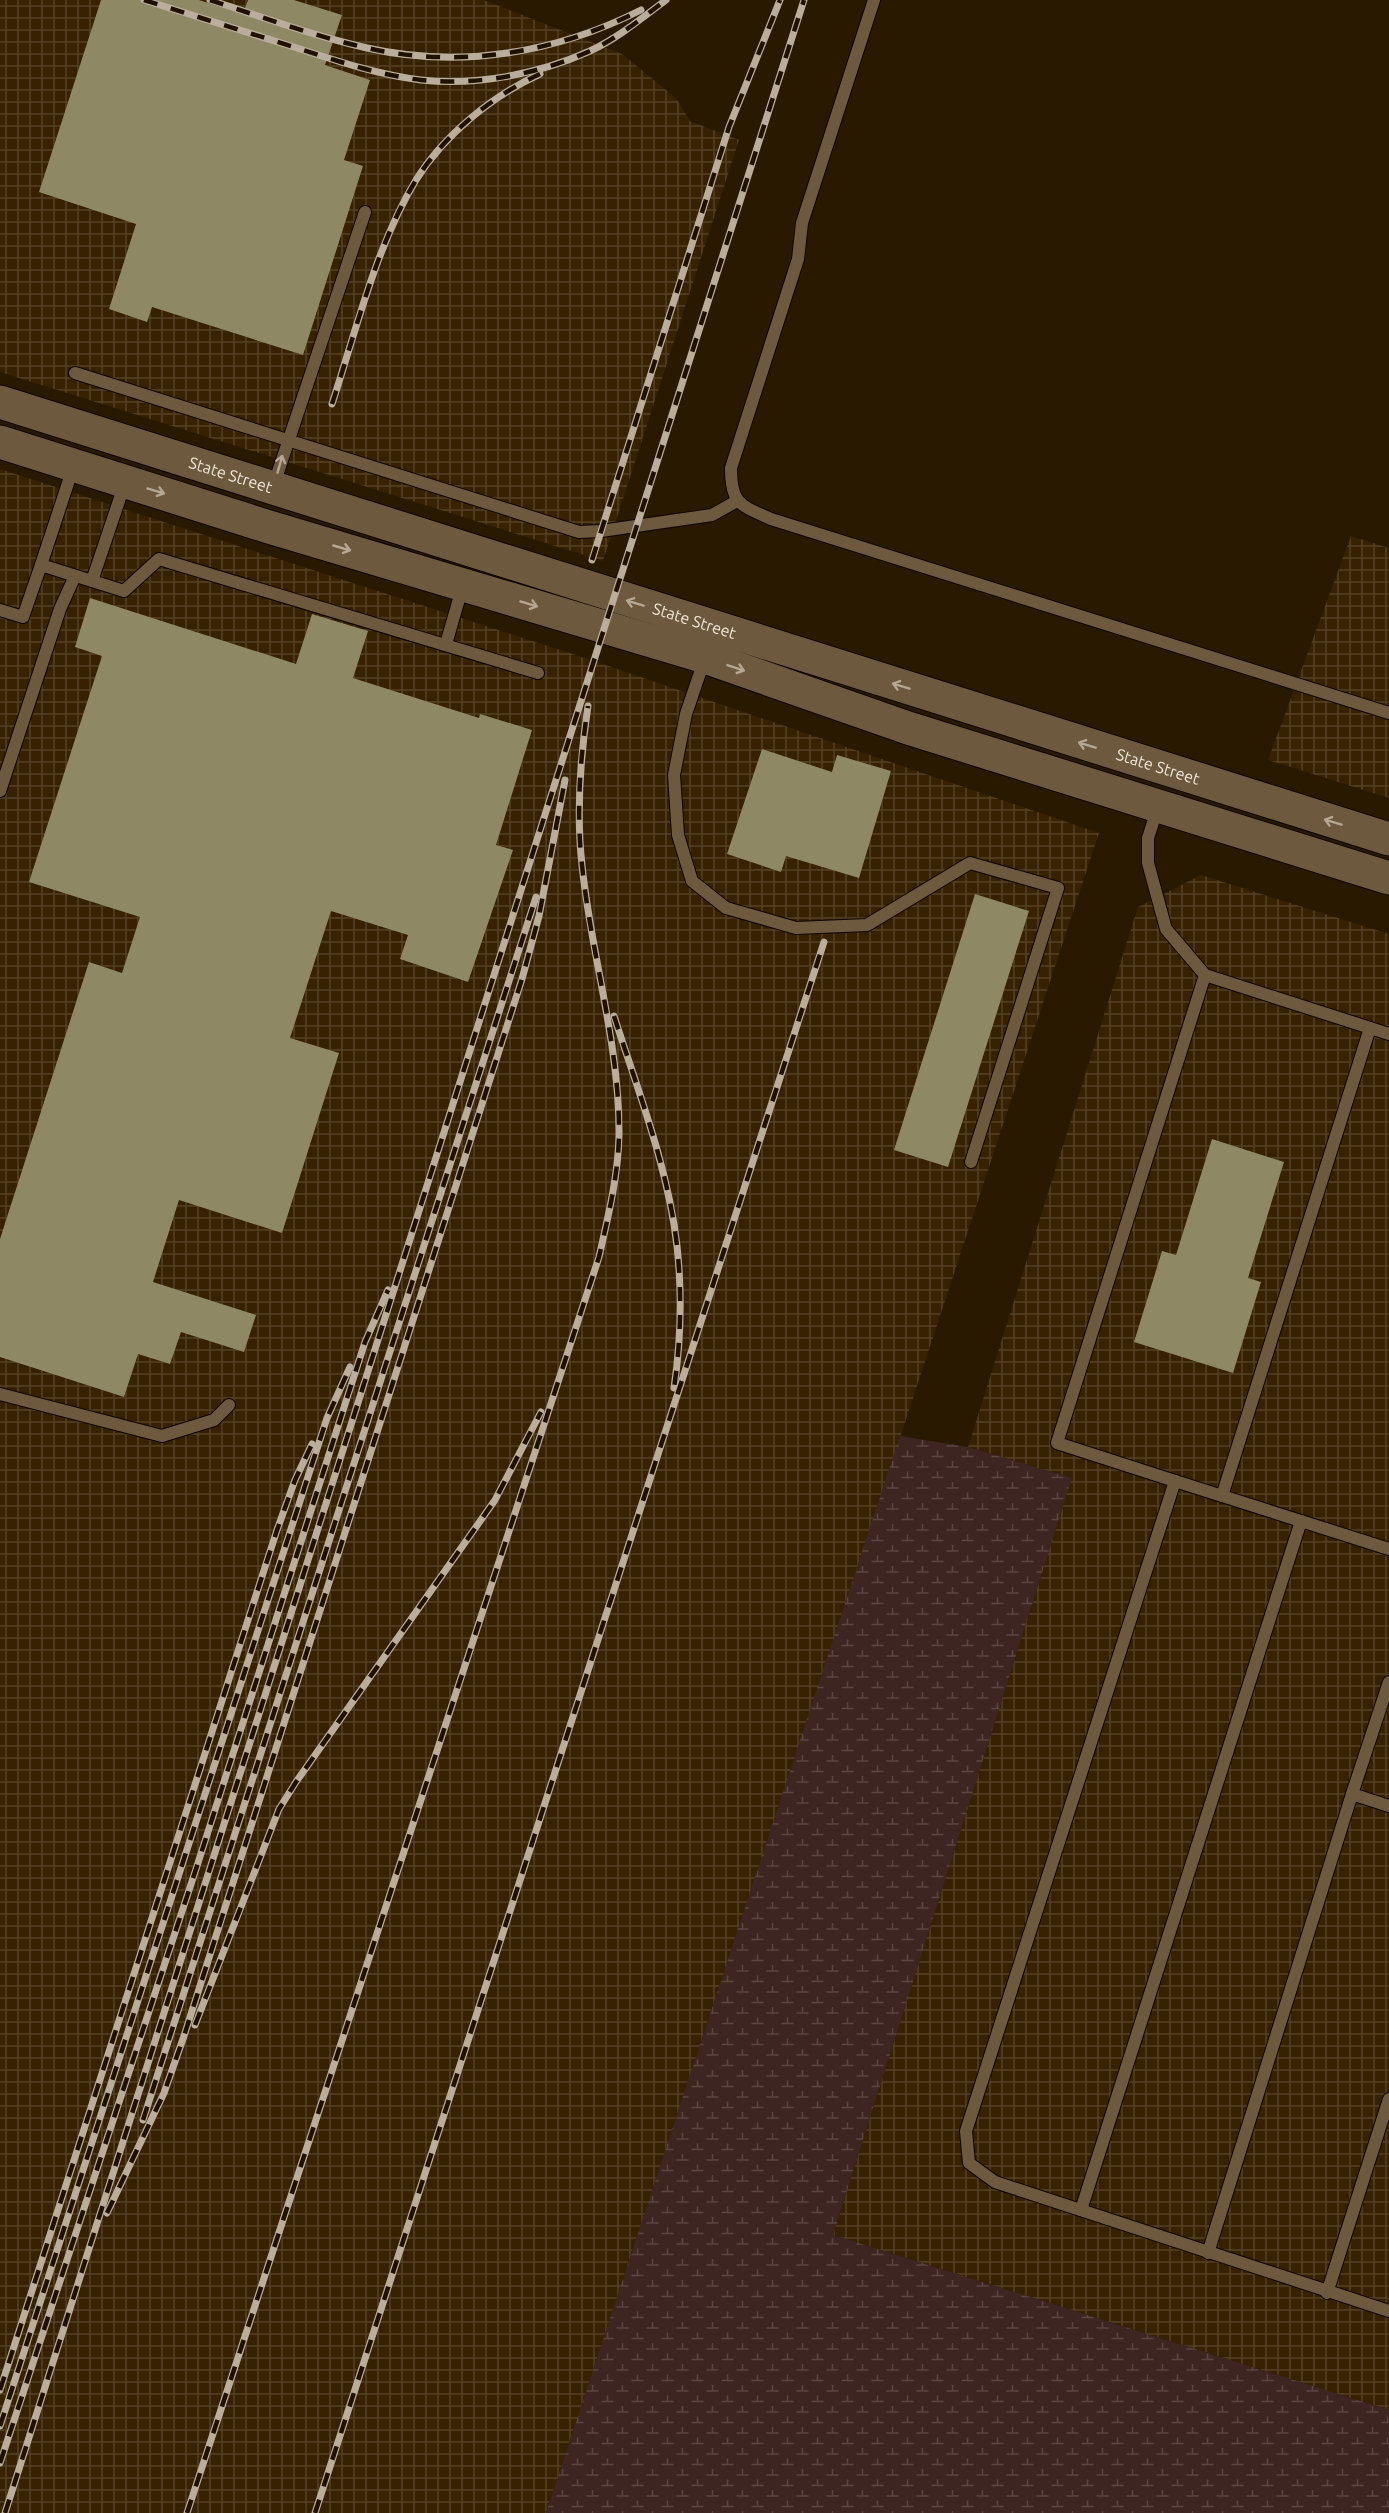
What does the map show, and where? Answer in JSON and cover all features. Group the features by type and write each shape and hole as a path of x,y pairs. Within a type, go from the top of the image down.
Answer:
{"street":[{"name":"State Street","path":"0,402 273,489 710,643 908,728 1389,878"},
{"name":"State Street","path":"0,442 464,584 710,643 1389,839"}],"lane":[{"path":"874,0 802,223 798,259 731,468 731,488 737,501 748,509 771,519 1389,713"},
{"path":"273,489 287,440 365,212"},
{"path":"75,374 579,532 712,515 737,501"},
{"path":"0,610 23,617 74,465"},
{"path":"92,581 125,482"},
{"path":"41,565 124,591 159,559 538,673"},
{"path":"0,790 60,609 75,576"},
{"path":"446,644 464,584"},
{"path":"710,643 686,714 674,775 678,835 692,881 726,908 796,928 867,925 970,863 1058,888 971,1162"},
{"path":"1158,806 1148,838 1150,873 1166,928 1205,975 1389,1034"},
{"path":"1205,975 1057,1443 1389,1549"},
{"path":"1222,1496 1370,1028"},
{"path":"0,1394 162,1436 214,1420 229,1405"},
{"path":"1175,1481 966,2131 969,2163 995,2181 1327,2293 1389,2311"},
{"path":"1081,2210 1301,1521"},
{"path":"1208,2253 1389,1682"},
{"path":"1352,1794 1389,1806"},
{"path":"1327,2293 1389,2099"}],"shaded area":[{"path":"0,0 484,0 622,54 676,98 690,121 739,140 603,561 0,372"},
{"path":"0,469 582,657 1099,833 546,2513 0,2513"},
{"path":"1351,536 1389,548 1389,798 1268,760"},
{"path":"1201,875 1389,934 1389,2410 833,2235 1072,1478 968,1447 1138,907"}],"green space":[{"path":"900,1436 968,1447 1072,1478 833,2235 1389,2410 1389,2513 546,2513"}],"building":[{"path":"101,0 199,0 243,14 248,0 294,0 342,15 325,65 370,80 344,160 363,166 303,355 152,307 147,322 109,309 136,224 39,192"},
{"path":"90,598 296,664 312,614 368,631 353,678 479,718 480,714 532,730 496,845 513,850 468,982 400,959 408,935 331,911 290,1038 339,1053 282,1233 179,1200 153,1282 256,1315 244,1352 181,1332 170,1364 138,1354 124,1397 0,1357 0,1239 89,962 122,973 140,917 29,882 102,656 75,647"},
{"path":"762,749 832,772 837,755 891,771 859,878 786,856 781,872 727,854"},
{"path":"975,894 1029,911 948,1167 894,1150"},
{"path":"1212,1139 1284,1162 1248,1278 1261,1282 1233,1373 1134,1342 1162,1251 1176,1255"}],"railway":[{"path":"144,0 358,67 405,78 442,81 486,80 529,72 570,59 610,40 666,0"},
{"path":"210,0 347,43 402,54 438,57 473,57 542,46 576,37 641,10"},
{"path":"592,560 729,127 780,0"},
{"path":"5,2513 804,0"},
{"path":"332,404 378,261 389,233 416,180 440,148 470,118 504,94 540,74"},
{"path":"187,2513 599,1257 606,1227 615,1182 618,1151 618,1102 610,1034 586,899 580,845 580,786 588,706"},
{"path":"107,2213 164,2093 184,2036 522,979 539,916 565,780"},
{"path":"143,2120 536,897"},
{"path":"315,2513 824,942"},
{"path":"614,1016 651,1130 673,1217 679,1263 680,1299 674,1388"},
{"path":"0,2463 197,1866 365,1342 388,1290"},
{"path":"0,2426 327,1418 350,1367"},
{"path":"195,2025 279,1809 495,1500 541,1412"},
{"path":"0,2390 277,1530 295,1480 312,1444"}]}
